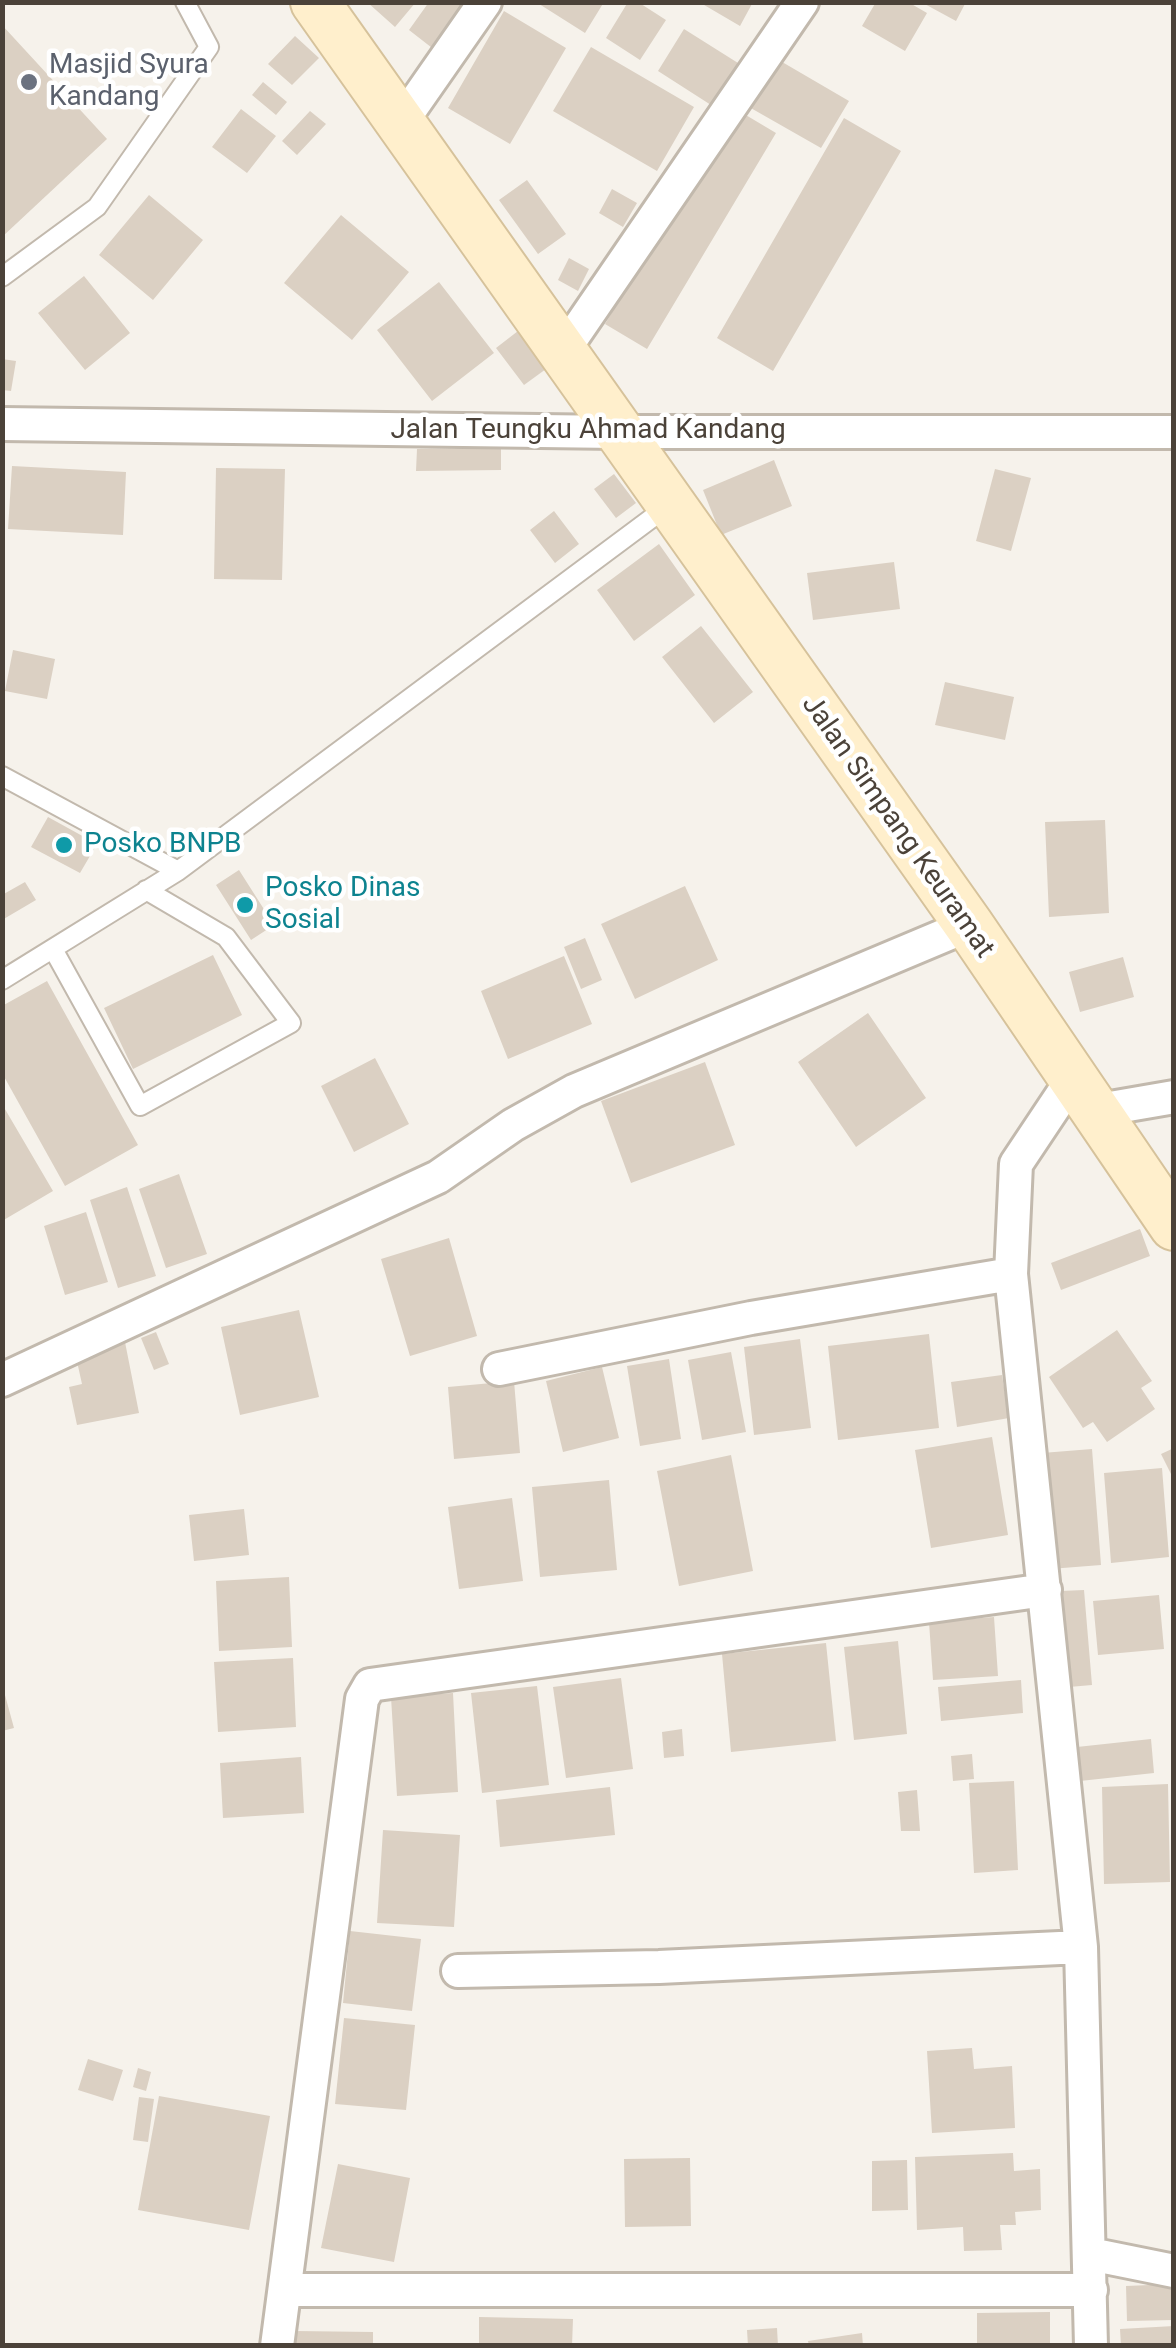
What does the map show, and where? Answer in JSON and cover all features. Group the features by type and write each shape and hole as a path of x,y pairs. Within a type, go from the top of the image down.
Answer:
{"main road":[{"name":"Jalan Simpang Keuramat","path":"314,2 969,925 1174,1226"}],"street":[{"path":"400,124 485,2"},
{"path":"561,354 802,2"},
{"name":"Jalan Teungku Ahmad Kandang","path":"2,424 617,432 1174,432"},
{"path":"2,1380 438,1178 574,1091 969,925"},
{"path":"1091,2346 1081,1947 1012,1274 1016,1164 1082,1096 1174,1097"},
{"path":"499,1369 751,1318 1012,1274"},
{"path":"276,2346 360,1718 370,1684 1046,1590"},
{"path":"458,1971 659,1967 1081,1947"},
{"path":"1090,2254 1174,2270"},
{"path":"286,2290 1091,2290"}],"lane":[{"path":"2,277 97,208 209,47 185,2"},
{"path":"2,980 178,871 668,506"},
{"path":"2,776 178,871"},
{"path":"52,950 140,1106 291,1023 226,937 146,890"}],"building":[{"path":"367,2 416,2 395,27"},
{"path":"429,2 473,2 436,51 409,30"},
{"path":"536,2 604,2 585,33"},
{"path":"628,2 638,2 666,20 640,60 606,38"},
{"path":"699,2 753,2 740,26"},
{"path":"876,2 908,2 927,13 905,51 862,26"},
{"path":"921,2 966,2 956,21"},
{"path":"504,11 566,48 510,144 448,108"},
{"name":"Masjid Syura Kandang","path":"2,25 107,139 2,237"},
{"path":"684,29 738,63 711,105 658,71"},
{"path":"295,36 319,58 292,85 268,64"},
{"path":"591,47 694,107 657,171 553,111"},
{"path":"777,59 849,101 821,148 749,107"},
{"path":"263,82 287,102 276,115 252,95"},
{"path":"734,108 776,133 647,349 605,324"},
{"path":"241,109 276,136 247,173 212,147"},
{"path":"310,111 326,124 297,155 282,141"},
{"path":"844,118 901,151 773,371 717,338"},
{"path":"527,180 566,234 538,254 499,200"},
{"path":"612,189 637,203 623,227 599,213"},
{"path":"149,195 203,240 153,300 99,255"},
{"path":"341,215 409,272 352,340 284,283"},
{"path":"569,258 589,269 578,291 558,280"},
{"path":"84,276 130,333 85,370 38,313"},
{"path":"439,282 494,353 432,401 377,330"},
{"path":"518,331 546,369 524,385 496,348"},
{"path":"2,359 16,361 11,391 2,390"},
{"path":"501,448 501,470 416,471 417,449"},
{"path":"774,460 792,506 721,535 703,490"},
{"path":"12,466 126,472 123,535 8,529"},
{"path":"216,468 285,469 282,580 214,579"},
{"path":"995,469 1031,478 1011,551 976,541"},
{"path":"614,474 636,503 616,518 594,489"},
{"path":"554,511 579,544 555,563 530,530"},
{"path":"659,544 695,595 634,641 597,590"},
{"path":"894,562 900,609 813,620 807,573"},
{"path":"701,626 753,692 714,723 662,657"},
{"path":"13,650 55,659 47,699 5,691"},
{"path":"945,682 1014,697 1005,740 935,725"},
{"name":"Posko BNPB","path":"48,817 97,844 80,873 31,847"},
{"path":"1105,820 1109,913 1049,917 1045,822"},
{"name":"Posko Dinas Sosial","path":"239,870 274,925 251,940 216,885"},
{"path":"25,882 36,900 2,920 2,895"},
{"path":"685,886 718,960 635,999 601,924"},
{"path":"585,938 602,980 581,989 564,947"},
{"path":"213,955 242,1015 133,1069 104,1008"},
{"path":"564,956 592,1024 508,1059 481,991"},
{"path":"1123,957 1134,997 1080,1012 1069,972"},
{"path":"47,981 138,1145 65,1186 2,1073 2,1006"},
{"path":"868,1013 926,1098 856,1147 798,1062"},
{"path":"375,1058 409,1124 354,1152 321,1086"},
{"path":"705,1062 735,1145 631,1183 601,1101"},
{"path":"2,1104 53,1191 2,1221"},
{"path":"179,1174 207,1254 166,1268 139,1189"},
{"path":"127,1187 156,1276 118,1288 90,1200"},
{"path":"86,1212 108,1282 65,1295 44,1226"},
{"path":"1140,1229 1150,1256 1061,1290 1051,1263"},
{"path":"449,1238 477,1336 410,1356 381,1259"},
{"path":"299,1310 319,1397 240,1415 221,1327"},
{"path":"1117,1330 1152,1381 1141,1388 1155,1409 1107,1442 1093,1422 1083,1428 1049,1377"},
{"path":"156,1332 169,1364 154,1370 141,1338"},
{"path":"929,1334 939,1428 838,1440 828,1346"},
{"path":"124,1337 139,1413 77,1425 69,1387 82,1384 76,1357"},
{"path":"800,1339 811,1428 754,1435 744,1347"},
{"path":"731,1352 746,1432 702,1440 688,1360"},
{"path":"669,1359 681,1439 640,1446 627,1366"},
{"path":"602,1367 619,1438 563,1452 546,1381"},
{"path":"1002,1375 1009,1418 957,1427 951,1382"},
{"path":"514,1381 520,1453 454,1459 448,1387"},
{"path":"992,1437 1008,1535 931,1548 915,1450"},
{"path":"1174,1448 1174,1480 1161,1454"},
{"path":"1092,1449 1101,1565 1050,1569 1042,1453"},
{"path":"731,1455 753,1571 679,1586 657,1471"},
{"path":"1162,1468 1169,1557 1111,1563 1104,1473"},
{"path":"609,1480 617,1570 540,1577 532,1487"},
{"path":"512,1498 523,1581 459,1589 448,1507"},
{"path":"244,1509 249,1555 194,1561 189,1515"},
{"path":"289,1577 292,1647 219,1651 216,1581"},
{"path":"1084,1590 1092,1685 1069,1687 1061,1591"},
{"path":"1159,1595 1164,1649 1098,1655 1093,1601"},
{"path":"994,1617 998,1676 933,1680 929,1622"},
{"path":"898,1641 907,1734 854,1740 844,1647"},
{"path":"826,1643 836,1741 731,1752 722,1654"},
{"path":"293,1658 296,1727 218,1732 214,1662"},
{"path":"621,1678 633,1769 566,1778 553,1687"},
{"path":"1021,1680 1023,1713 941,1721 938,1687"},
{"path":"2,1684 14,1728 2,1731"},
{"path":"537,1686 549,1785 482,1793 471,1693"},
{"path":"453,1693 458,1792 397,1796 391,1697"},
{"path":"682,1729 684,1756 664,1758 662,1732"},
{"path":"1151,1739 1154,1773 1080,1781 1077,1747"},
{"path":"972,1754 974,1779 953,1781 951,1756"},
{"path":"301,1757 304,1813 223,1818 220,1763"},
{"path":"1014,1781 1018,1870 974,1873 969,1783"},
{"path":"1168,1784 1170,1882 1104,1884 1102,1787"},
{"path":"610,1787 615,1835 500,1847 496,1800"},
{"path":"917,1790 920,1831 901,1831 898,1792"},
{"path":"383,1830 460,1835 454,1927 377,1923"},
{"path":"350,1931 421,1939 412,2011 343,2003"},
{"path":"344,2018 415,2025 406,2110 335,2104"},
{"path":"972,2048 974,2069 1012,2066 1015,2128 932,2133 927,2051"},
{"path":"88,2059 123,2070 113,2101 78,2090"},
{"path":"138,2068 151,2072 146,2091 133,2087"},
{"path":"159,2096 270,2116 249,2230 138,2210"},
{"path":"139,2097 154,2099 148,2142 133,2140"},
{"path":"1013,2153 1014,2171 1040,2169 1041,2210 1015,2212 1016,2225 1000,2225 1002,2250 964,2251 963,2227 917,2230 915,2157"},
{"path":"690,2158 691,2226 625,2227 624,2159"},
{"path":"907,2160 908,2210 872,2211 872,2161"},
{"path":"338,2164 410,2178 394,2262 321,2248"},
{"path":"1174,2284 1174,2320 1127,2321 1126,2286"},
{"path":"1050,2312 1050,2346 977,2346 977,2313"},
{"path":"479,2317 573,2319 572,2346 479,2346"},
{"path":"1174,2326 1174,2346 1121,2346 1120,2329"},
{"path":"777,2328 778,2346 748,2346 747,2330"},
{"path":"295,2331 373,2332 373,2346 295,2346"},
{"path":"862,2333 863,2346 809,2346 808,2341"}],"place":[{"name":"Masjid Syura Kandang","path":"29,82"},
{"name":"Posko BNPB","path":"64,845"},
{"name":"Posko Dinas Sosial","path":"245,905"}]}
